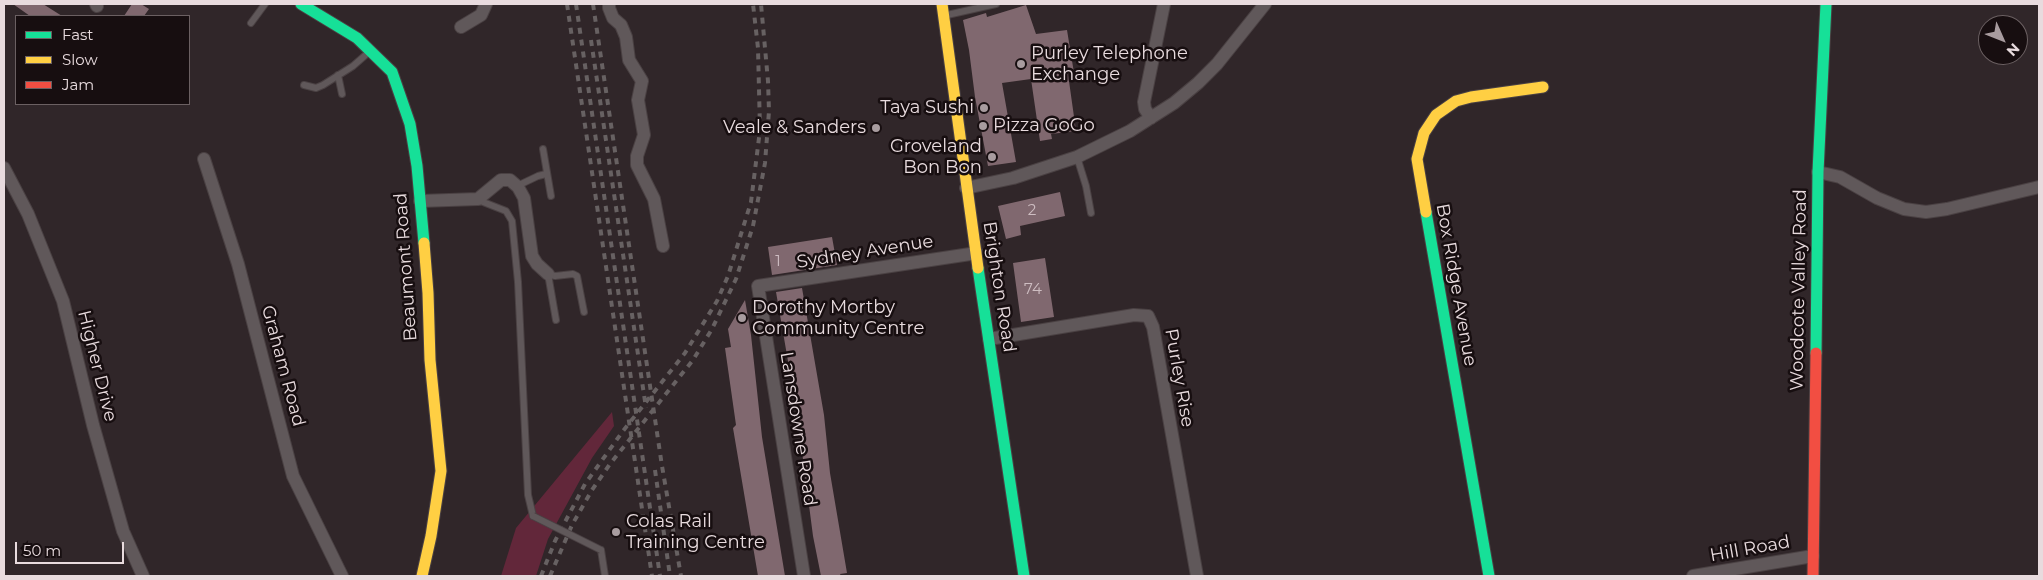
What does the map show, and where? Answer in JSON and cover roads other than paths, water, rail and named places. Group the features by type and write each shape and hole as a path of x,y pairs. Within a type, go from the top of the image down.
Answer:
{"main road":[{"name":"Beaumont Road","path":"301,4 357,38 392,72 410,124 417,166 428,293 430,360 441,470 432,536 422,576"},
{"name":"Brighton Road","path":"942,4 966,188 1024,576"},
{"name":"Woodcote Valley Road","path":"1813,576 1818,172 1826,4"},
{"name":"Box Ridge Avenue","path":"1490,576 1435,259 1418,174 1417,159 1424,133 1433,119 1445,107 1456,101 1471,97 1543,87"}],"street":[{"path":"462,26 481,15 486,4"},
{"path":"609,4 611,13 621,25 626,37 629,60 642,82 638,100 644,135 637,156 638,165 654,199 663,246"},
{"path":"1151,118 1145,109 1144,102 1164,4"},
{"path":"966,188 1013,178 1077,157 1104,145 1151,118 1198,83 1217,64 1265,4"},
{"name":"Graham Road","path":"204,159 238,264 293,476 342,576"},
{"name":"Higher Drive","path":"4,168 28,214 63,301 93,425 123,531 143,576"},
{"path":"1818,172 1840,177 1878,198 1904,209 1926,212 1947,209 2039,187"},
{"path":"420,201 478,199 501,180 508,179 517,186 524,198 532,256 536,264 548,274"},
{"name":"Sydney Avenue","path":"758,286 977,253"},
{"name":"Lansdowne Road","path":"758,286 804,576"},
{"name":"Purley Rise","path":"990,339 1134,315 1148,316 1153,327 1197,576"},
{"name":"Hill Road","path":"1693,576 1813,556"}],"lane":[{"path":"251,23 265,4"},
{"path":"943,16 996,4"},
{"path":"304,85 316,88 338,75 370,51"},
{"path":"338,75 342,94"},
{"path":"543,149 551,196"},
{"path":"1077,157 1086,186 1091,213"},
{"path":"517,186 546,174"},
{"path":"478,199 506,211 512,221 518,282 528,495 533,516 601,550 605,576"},
{"path":"556,320 548,274 555,276 573,274 577,276 584,312"}],"railway":[{"path":"567,4 652,576"},
{"path":"576,4 660,576"},
{"path":"593,4 662,466 681,576"},
{"path":"541,576 555,541 585,484 623,431 685,353 717,301 728,276 751,202 760,130 758,48 753,4"},
{"path":"550,576 572,525 592,490 610,464 693,360 712,329 736,279 753,226 765,163 769,111 761,4"},
{"path":"591,40 646,408"},
{"path":"655,470 670,576"}],"place":[{"name":"Purley Telephone Exchange","path":"1021,64"},
{"name":"Taya Sushi","path":"984,108"},
{"name":"Pizza GoGo","path":"983,126"},
{"name":"Veale & Sanders","path":"876,128"},
{"name":"Groveland Bon Bon","path":"992,157"},
{"name":"Dorothy Mortby Community Centre","path":"742,318"},
{"name":"Colas Rail Training Centre","path":"616,532"}]}
